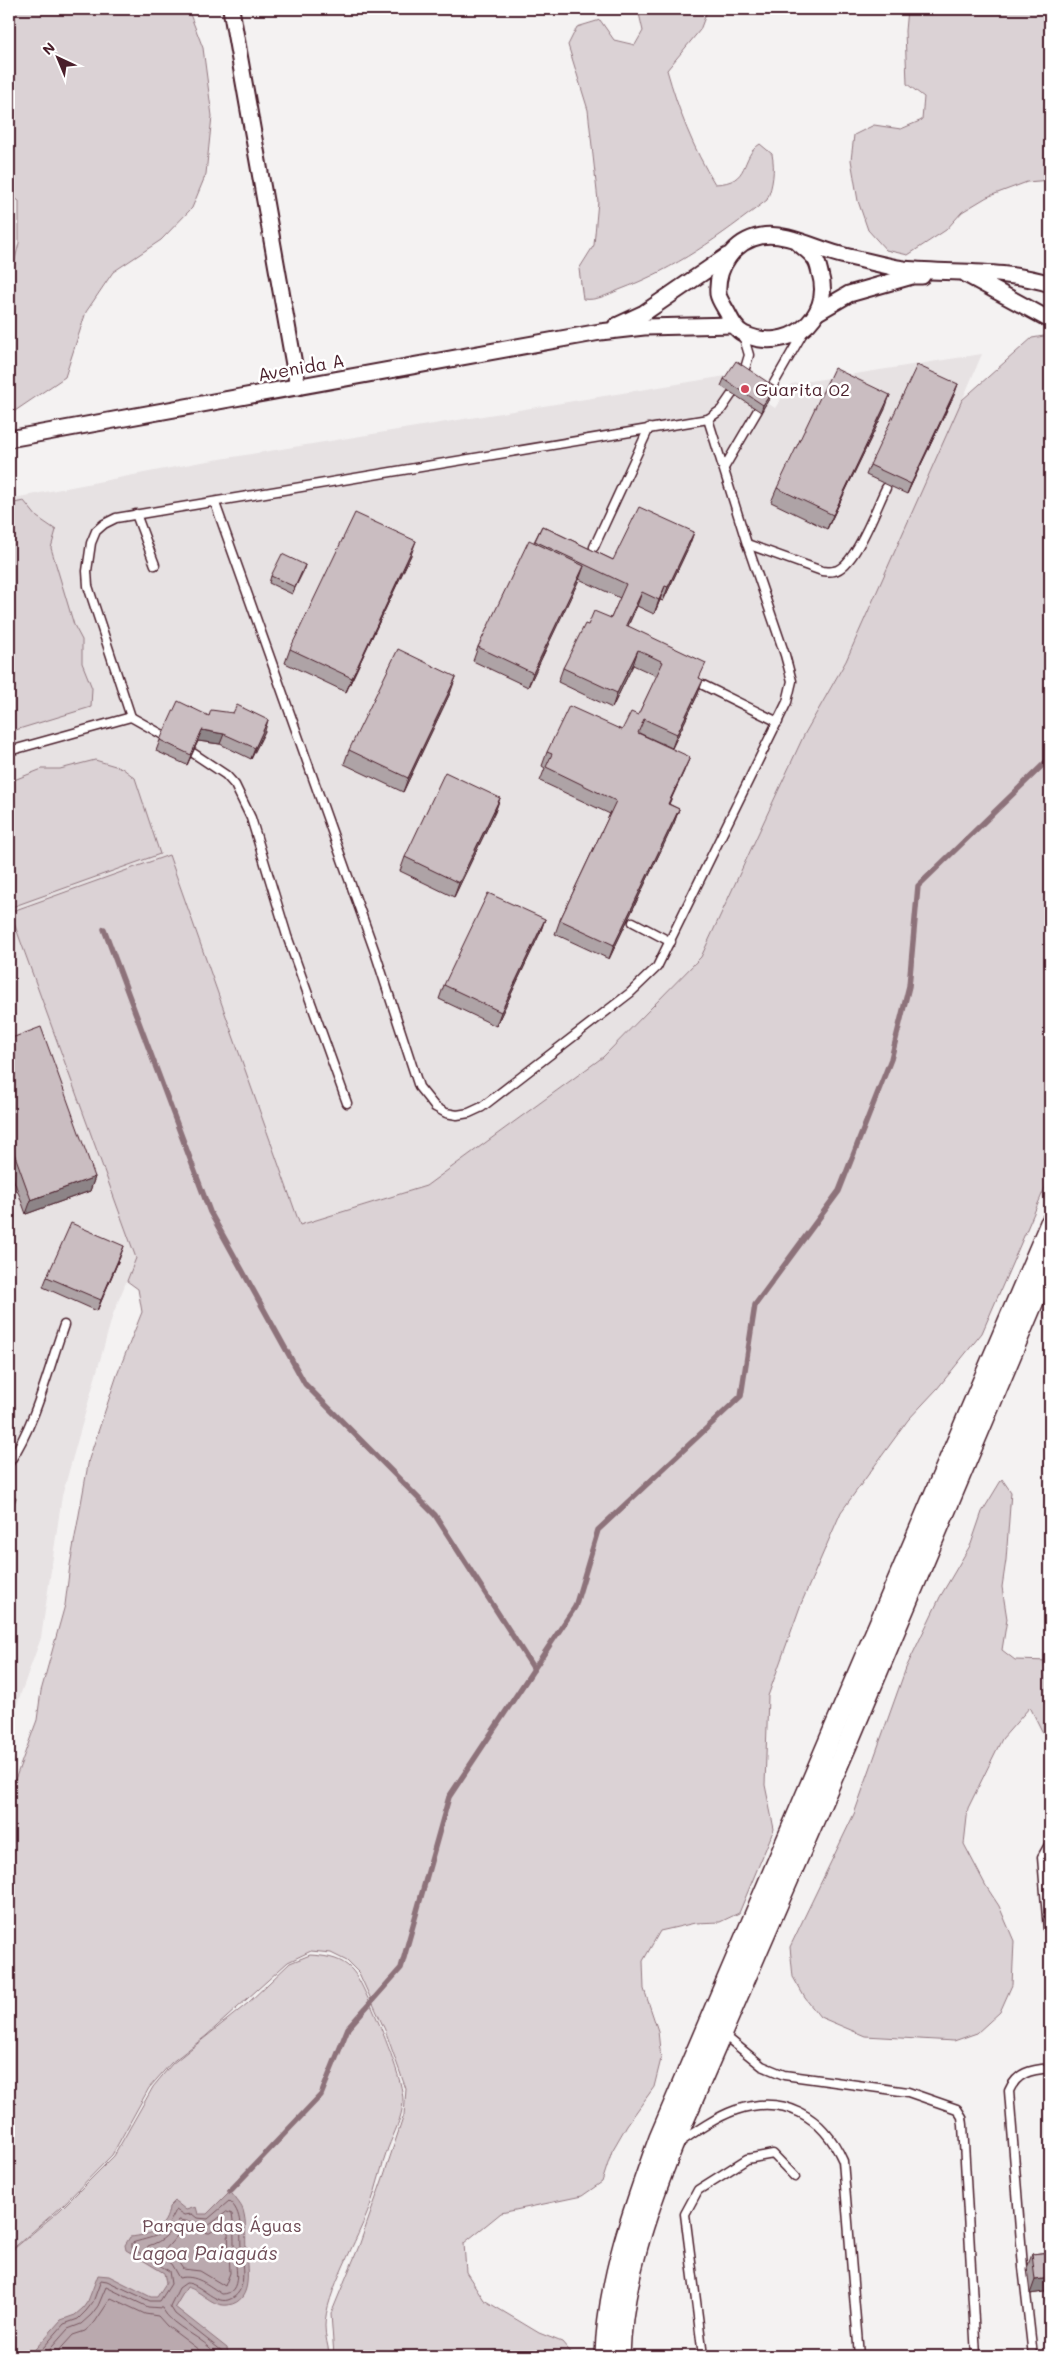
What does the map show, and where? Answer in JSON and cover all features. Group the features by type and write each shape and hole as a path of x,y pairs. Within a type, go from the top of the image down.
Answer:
{"street":[{"path":"231,9 298,387"},
{"path":"600,332 644,313 745,242 762,236 779,236 826,252 903,268 1013,275 1050,284"},
{"path":"600,332 644,327 738,329 759,339 776,340 793,336 808,326 818,312 824,285 816,259 796,241"},
{"path":"731,252 720,272 718,296 738,329"},
{"path":"818,312 849,294 912,276 961,272 1050,320"},
{"name":"Avenida A","path":"9,439 600,332"},
{"path":"620,2356 621,2337 633,2264 649,2208 714,2030 1050,1223"},
{"path":"605,2356 614,2278 624,2239 659,2138 714,2030 847,1745 1050,1263"}],"lane":[{"path":"769,392 808,326"},
{"path":"738,329 748,355 743,375"},
{"path":"163,735 131,716 88,586 86,571 88,555 96,531 104,524 116,518 136,514 214,503 708,419 721,410 732,394"},
{"path":"724,468 758,410"},
{"path":"214,503 376,955 417,1081 426,1099 435,1107 446,1113 457,1115 469,1113 482,1107 644,981 657,967 671,942 787,702 792,681 785,655 747,544 708,419"},
{"path":"594,547 649,428"},
{"path":"747,544 822,571 834,571 843,567 853,555 886,488"},
{"path":"136,514 155,565"},
{"path":"703,685 778,722"},
{"path":"9,751 131,716"},
{"path":"193,753 226,775 235,785 251,818 287,936 347,1103"},
{"path":"633,922 671,942"},
{"path":"9,1463 22,1439 36,1404 64,1325"},
{"path":"1050,1843 1042,1857 1048,1930 1050,1934"},
{"path":"714,2030 762,2066 784,2075 908,2092 957,2109 962,2117 963,2125 976,2356"},
{"path":"1033,2356 1023,2267 1008,2092 1013,2081 1023,2073 1050,2068"},
{"path":"673,2146 717,2119 736,2110 752,2107 767,2106 794,2110 808,2116 826,2132 836,2144 843,2161 859,2356"},
{"path":"703,2356 685,2214 698,2190 747,2159 773,2154 795,2177"}],"shaded area":[{"path":"982,354 927,483 846,661 804,735 701,957 603,1057 426,1186 300,1225 169,855 10,912 136,1258 113,1314 62,1496 41,1638 9,1726 9,499 196,463 726,376 775,408 791,384"}],"green space":[{"path":"9,9 188,9 203,48 212,116 206,174 192,208 161,240 113,272 86,312 65,377 9,415 9,284 19,243 19,201 9,194"},
{"path":"638,9 708,9 700,30 667,70 681,114 693,143 715,184 727,183 735,179 744,168 754,149 760,144 772,154 773,172 771,189 767,200 732,227 679,262 601,297 583,299 579,269 594,245 598,201 588,110 568,45 577,27 600,20 614,40 635,45 643,31"},
{"path":"907,9 1050,9 1050,180 1027,182 987,197 962,212 946,230 908,255 886,250 868,230 858,201 851,160 854,135 874,125 901,129 922,120 924,97 907,84 905,31"},
{"path":"1050,335 1050,1176 982,1333 937,1389 908,1420 841,1512 801,1604 768,1696 765,1785 774,1829 739,1913 720,1922 695,1923 660,1931 643,1961 644,1989 658,2031 661,2059 654,2087 627,2125 612,2151 602,2182 582,2196 501,2213 464,2243 466,2272 484,2300 539,2333 562,2342 574,2356 334,2356 331,2314 359,2246 404,2115 406,2089 385,2030 359,1973 347,1961 331,1953 311,1951 288,1962 206,2036 171,2063 149,2088 112,2155 61,2207 9,2252 9,1796 37,1720 41,1691 65,1605 70,1565 89,1459 117,1375 142,1312 138,1289 127,1281 136,1258 10,912 169,855 300,1225 426,1186 603,1057 701,957 804,735 846,661 962,400 1032,338"},
{"path":"24,501 37,517 56,530 51,548 74,625 82,640 82,663 92,688 91,707 9,732 9,504"},
{"path":"95,760 122,768 135,778 160,854 9,908 9,782 42,769 60,769"},
{"path":"1002,1479 1011,1492 1002,1587 1007,1619 1002,1650 1015,1660 1050,1661 1050,1731 1043,1733 1030,1707 1002,1739 968,1808 964,1844 999,1906 1014,1941 1012,1985 1000,2012 977,2033 954,2041 865,2036 820,2017 805,1998 793,1977 790,1947 854,1814 906,1668 940,1597 971,1544 982,1512"},
{"name":"Parque das Águas","path":"310,1955 335,1959 344,1963 356,1975 371,2005 391,2054 400,2081 403,2102 399,2120 370,2206 330,2299 325,2326 330,2356 9,2356 9,2253 60,2210 114,2156 153,2087 172,2064 248,2003 290,1963"}],"water":[{"name":"Lagoa Paiaguás","path":"230,2191 242,2208 245,2220 246,2290 237,2302 222,2305 187,2287 175,2307 227,2348 229,2356 29,2356 61,2320 75,2315 83,2308 88,2301 98,2275 109,2276 151,2297 157,2297 166,2283 164,2273 126,2250 125,2245 130,2237 144,2235 161,2226 168,2215 169,2207 175,2201 186,2210 196,2207 198,2214 207,2214"}],"building":[{"name":"Guarita 02","path":"736,361 775,387 763,405 724,379"},
{"path":"917,365 958,384 911,484 870,465"},
{"path":"834,368 890,395 833,515 777,488"},
{"path":"639,507 694,532 668,587 665,586 659,600 642,592 626,625 706,663 699,678 703,680 677,734 644,719 638,733 690,757 668,804 679,809 614,945 560,920 616,801 546,767 552,754 547,752 569,706 622,730 631,712 638,715 663,662 638,650 617,693 563,668 585,624 588,625 594,611 611,618 626,584 535,541 542,526 613,560"},
{"path":"355,513 416,541 352,678 290,649"},
{"path":"529,540 584,566 533,673 478,647"},
{"path":"282,554 305,565 295,587 271,576"},
{"path":"398,649 456,677 408,778 349,750"},
{"path":"178,701 209,716 211,710 233,713 237,705 268,720 255,748 224,734 202,730 191,755 160,740"},
{"path":"445,772 500,798 459,883 405,857"},
{"path":"488,893 545,919 501,1012 444,985"},
{"path":"41,1027 95,1177 31,1200 9,1139 9,1039"},
{"path":"71,1223 124,1246 101,1300 47,1277"},
{"path":"9,1496 16,1498 9,1519"},
{"path":"1050,2252 1050,2278 1035,2280 1032,2254"},
{"path":"295,2351 296,2356 277,2356"}],"waterway":[{"path":"230,2191 321,2095 348,2028 401,1968 449,1797 575,1607 598,1530 741,1396 755,1305 839,1191 891,1059 909,986 918,886 1050,758"},
{"path":"104,929 210,1212 305,1384 435,1515 534,1669"}],"place":[{"name":"Guarita 02","path":"745,389"}]}
